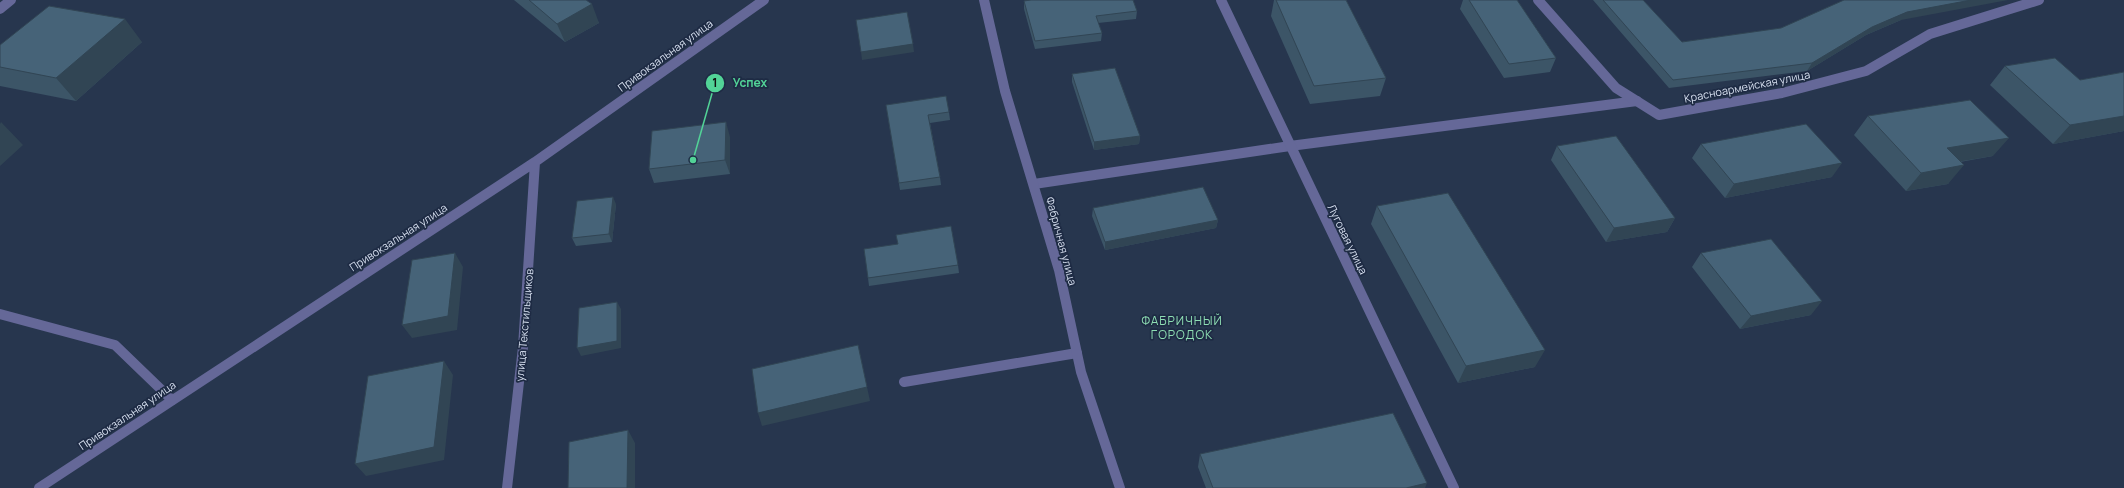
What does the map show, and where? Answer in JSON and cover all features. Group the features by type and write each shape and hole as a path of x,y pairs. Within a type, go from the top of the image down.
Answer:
{"street":[{"path":"0,9 11,0"},
{"name":"Привокзальная улица","path":"39,488 536,162 764,0"},
{"name":"Фабричная улица","path":"984,0 1005,91 1059,270 1081,372 1120,488"},
{"name":"Луговая улица","path":"1221,0 1454,488"},
{"name":"Красноармейская улица","path":"1538,0 1616,88 1659,115 1782,93 1866,70 1930,34 2039,0"},
{"path":"1034,184 1290,146 1637,101"},
{"name":"улица Текстильщиков","path":"507,488 523,347 536,162"},
{"path":"0,314 115,345 172,400"},
{"path":"904,382 1077,353"}],"building":[{"path":"529,0 586,0 592,4 557,24"},
{"path":"1133,0 1137,11 1096,16 1102,33 1035,41 1024,1"},
{"path":"1276,0 1346,0 1386,78 1314,86"},
{"path":"1469,0 1517,0 1556,58 1509,64"},
{"path":"1603,0 1643,0 1682,42 1781,28 1844,0 1971,0 1907,12 1872,27 1812,63 1673,80"},
{"path":"49,6 125,19 56,78 0,67 0,45"},
{"path":"907,12 913,44 861,52 856,20"},
{"path":"2055,58 2080,80 2124,72 2124,116 2070,125 2005,66"},
{"path":"1115,68 1140,136 1094,142 1072,74"},
{"path":"946,96 949,112 928,115 940,177 899,183 886,105"},
{"path":"1970,100 2009,138 1947,148 1964,165 1921,173 1868,116"},
{"path":"726,122 725,160 649,169 652,131"},
{"path":"1806,124 1842,163 1734,184 1701,144"},
{"path":"1616,136 1675,218 1614,228 1557,146"},
{"path":"1203,187 1218,220 1105,242 1093,208"},
{"path":"1448,193 1545,350 1466,366 1377,206"},
{"path":"613,197 609,234 572,238 577,201"},
{"path":"951,226 958,265 868,278 864,249 898,244 896,235"},
{"path":"1771,239 1822,301 1751,316 1701,253"},
{"path":"455,253 448,316 402,325 412,260"},
{"path":"617,302 617,341 577,348 579,308"},
{"path":"858,345 867,387 758,413 752,369"},
{"path":"444,361 434,447 355,464 368,376"},
{"path":"1393,413 1427,483 1406,488 1213,488 1200,454"},
{"path":"628,430 627,488 568,488 569,442"}],"place":[{"name":"Успех","path":"693,160"}],"district":[{"name":"ФАБРИЧНЫЙ ГОРОДОК","path":"1182,327"}]}
